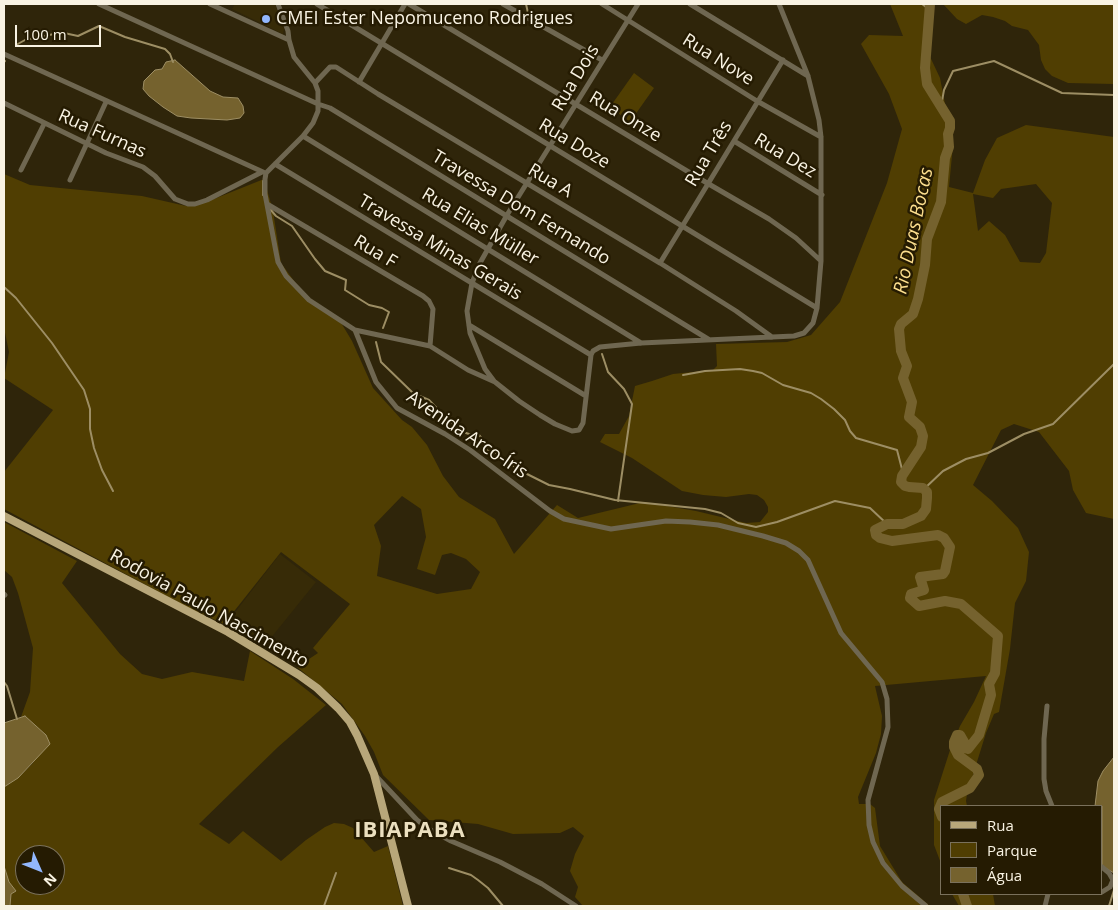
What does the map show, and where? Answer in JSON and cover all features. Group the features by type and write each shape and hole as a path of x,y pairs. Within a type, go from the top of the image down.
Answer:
{"main road":[{"name":"Rodovia Paulo Nascimento","path":"4,516 228,632 299,674 317,688 350,722 374,774 408,906"}],"street":[{"name":"Travessa Dom Fernando","path":"99,4 330,108 709,339"},
{"path":"210,4 289,40"},
{"path":"264,173 303,136 316,117 318,104 318,91 315,83 298,64 278,4"},
{"name":"Rua Doze","path":"317,4 817,308"},
{"path":"359,82 404,4"},
{"name":"Rua Onze","path":"409,4 783,228 821,261"},
{"path":"503,4 602,60"},
{"name":"Rua Nove","path":"602,4 757,101 821,137"},
{"name":"Rua Dois","path":"495,382 485,369 468,325 467,311 472,283 488,248 526,183 638,4"},
{"path":"690,4 808,76"},
{"path":"264,173 264,188 278,262 286,276 309,300 355,330 430,346 468,370 495,382 518,402 555,424 572,431 579,430 581,428 591,355 593,351 600,347 709,339 794,336 804,333 812,323 817,308 821,261 821,137 819,120 808,76 779,4"},
{"path":"4,54 264,173"},
{"name":"Rua Três","path":"660,263 783,60"},
{"name":"Rua A","path":"315,83 332,66 336,67 660,263 736,311 772,337"},
{"path":"70,180 106,102"},
{"name":"Rua Furnas","path":"4,103 44,124 143,167 155,176 175,199 188,204 207,200 264,173"},
{"path":"22,170 44,124"},
{"name":"Rua Elias Müller","path":"303,136 641,343"},
{"name":"Rua Dez","path":"734,141 822,195"},
{"name":"Travessa Minas Gerais","path":"275,164 591,355"},
{"name":"Rua F","path":"267,204 417,292 429,301 433,309 430,346"},
{"path":"468,325 586,396"},
{"name":"Avenida Arco-Íris","path":"355,330 376,382 401,411 445,434 470,450 550,511 564,519 575,523 611,529 666,521 718,525 786,543 799,551 808,560 841,634 882,682 887,699 888,727 868,800 869,826 873,842 883,862 902,886 926,906"},
{"path":"1047,706 1044,738 1044,779 1052,805"},
{"path":"374,774 411,814 429,829 451,841 500,862 542,884 576,906"},
{"path":"1103,868 1113,880 1110,887 1103,891"}],"shaded area":[{"name":"CMEI Ester Nepomuceno Rodrigues","path":"235,4 275,4 284,29 283,34 232,9"},
{"path":"280,554 316,582 266,644 226,624"}],"green space":[{"path":"890,4 925,4 925,46 940,78 953,145 949,187 973,193 985,160 997,138 1026,125 1114,137 1114,519 1086,513 1073,490 1069,471 1039,432 1014,424 1001,430 973,485 992,501 1018,528 1029,552 1026,581 1015,603 1010,649 999,712 994,714 986,733 967,794 967,805 940,805 940,861 934,845 934,800 960,726 986,676 875,686 882,716 881,734 876,753 858,797 859,804 870,804 875,808 880,846 902,882 930,906 583,906 575,897 578,887 570,871 575,854 584,836 573,827 560,833 513,834 478,824 429,820 383,775 365,736 342,704 297,667 318,653 313,648 350,604 281,552 224,624 191,609 4,509 4,472 53,410 4,378 9,352 4,328 4,174 30,185 142,196 186,206 214,199 264,179 273,211 281,263 305,296 340,321 352,341 373,388 427,445 443,476 459,497 495,519 514,554 557,505 578,518 644,502 696,511 746,523 760,522 768,512 768,507 764,500 757,495 749,494 726,497 682,491 632,458 600,442 605,434 619,434 629,416 635,386 673,374 713,370 717,366 716,344 787,342 811,335 840,302 887,183 902,129 889,94 861,44 869,35 903,36","holes":["1036,184 1052,203 1046,253 1040,263 1020,262 1005,235 989,221 978,231 973,194 993,198 1001,189","402,496 421,509 426,537 417,569 435,575 442,555 451,553 466,559 480,572 471,589 437,594 377,576 381,546 374,525"]},
{"path":"943,4 1114,4 1114,84 1068,83 1052,76 1045,69 1041,60 1039,45 1028,30 1012,26 1005,21 993,17 982,15 966,24 957,19"},
{"path":"634,73 654,88 630,122 610,107"},
{"path":"4,522 77,561 62,583 120,654 142,674 162,679 192,672 244,681 250,651 293,679 326,705 278,747 199,824 229,844 243,831 281,861 325,827 334,823 344,824 353,828 374,852 388,846 403,906 10,906 11,894 4,866 4,787 18,778 33,763 46,735 25,716 21,717 30,692 33,648 12,577 4,570"},
{"path":"953,895 993,895 995,906 959,906"}],"water":[{"path":"175,60 210,91 223,97 238,98 243,106 244,113 240,118 227,120 177,116 149,96 143,89 144,81 155,70 162,69 166,62"},
{"path":"25,716 46,735 50,744 18,778 4,787 4,723"},
{"path":"1114,757 1114,873 1103,867 1103,805 1095,805 1098,781"},
{"path":"4,866 9,882 15,892 11,894 10,906 4,906"}],"waterway":[{"path":"526,4 528,13"},
{"path":"922,4 930,10"},
{"name":"Rio Duas Bocas","path":"930,4 925,68 927,84 950,121 949,147 945,158 941,202 927,239 925,265 918,299 913,314 901,324 899,329 901,351 907,366 903,378 912,402 909,417 920,427 923,436 921,447 902,476 901,482 905,486 923,488 927,492 926,509 921,516 903,524 887,524 875,530 876,535 880,538 892,541 938,535 944,538 950,547 945,571 943,574 920,577 924,590 911,594 910,598 919,606 945,601 961,604 998,636 995,673 989,684 991,695 979,735 968,749 964,748 964,742 960,735 957,735 954,742 958,755 977,769 979,775 970,788 942,802 941,805"},
{"path":"16,45 25,40 54,34 64,33 78,36 99,26 125,37 165,49 170,54 173,62"},
{"path":"944,112 942,101 944,90 953,71 994,61 1062,93 1114,95"},
{"path":"263,181 263,195"},
{"path":"270,209 276,216 292,226 325,271 346,280 345,290 369,305 389,312 383,328"},
{"path":"4,287 16,298 52,343 84,390 90,409 90,429 94,448 102,470 113,491"},
{"path":"376,342 381,362 413,393 429,400 450,422 463,432 479,435 484,441 487,451 495,452 521,471 549,485 615,500 705,509 721,513 738,523 756,527 777,522 835,501 870,508 887,524"},
{"path":"602,354 608,372 624,389 632,404 618,501"},
{"path":"924,489 943,471 966,459 988,453 1024,434 1053,424 1114,364"},
{"path":"683,375 705,371 740,369 762,373 783,385 811,393 834,409 845,420 856,438 897,450 903,473"},
{"path":"4,682 7,686 17,719"},
{"name":"Rio Duas Bocas","path":"940,807 940,812"},
{"path":"449,868 471,875 488,888 503,906"},
{"path":"324,906 336,873"},
{"path":"1109,906 1114,890"},
{"name":"Rio Duas Bocas","path":"963,895 967,906"}],"place":[{"name":"CMEI Ester Nepomuceno Rodrigues","path":"266,19"}],"district":[{"name":"IBIAPABA","path":"410,831"}]}
